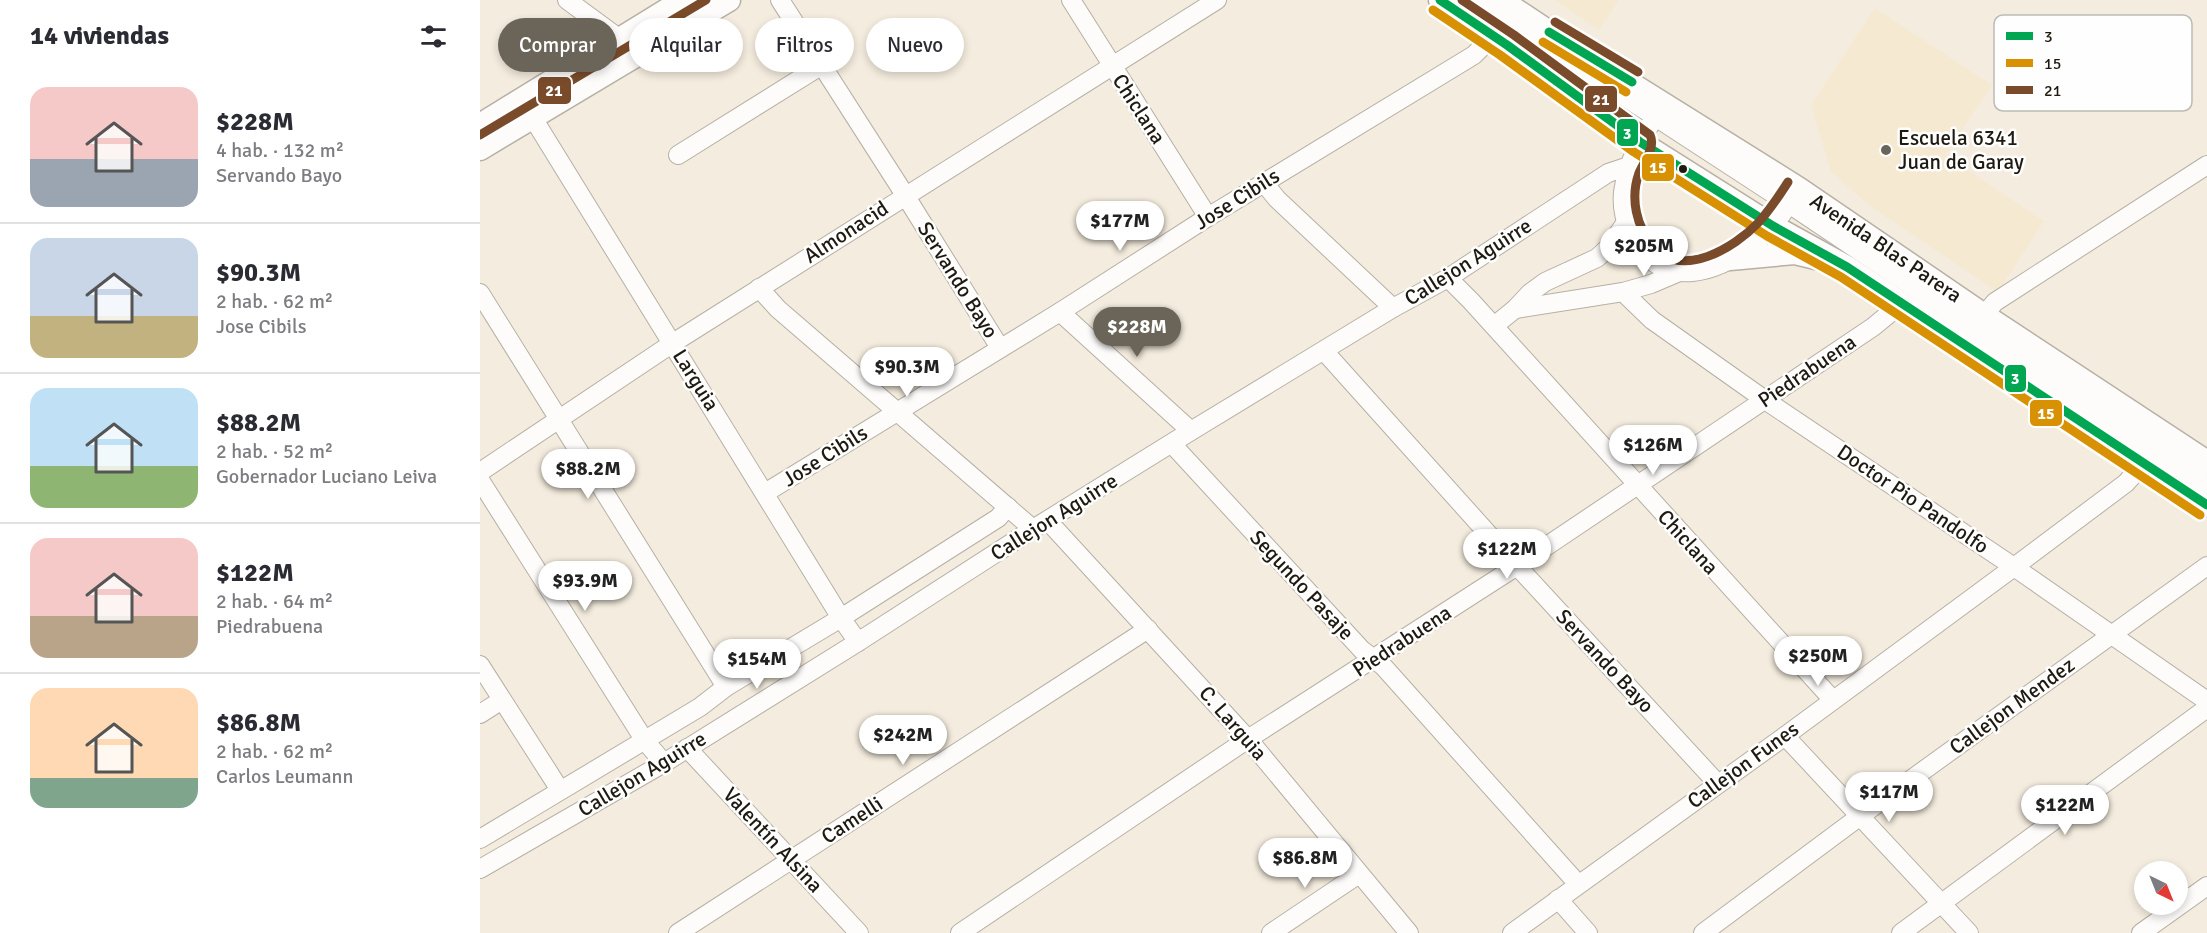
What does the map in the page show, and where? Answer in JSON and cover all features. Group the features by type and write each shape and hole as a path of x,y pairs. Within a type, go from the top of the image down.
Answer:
{"main road":[{"path":"480,125 682,0"},
{"path":"480,149 729,0"},
{"name":"Avenida Blas Parera","path":"1440,0 1640,142 1773,226 1847,267 2207,505"},
{"name":"Avenida Blas Parera","path":"1501,0 1659,110 1984,315 2207,462"},
{"path":"1730,259 1795,254 1847,267"}],"street":[{"path":"567,0 620,39"},
{"name":"Servando Bayo","path":"780,0 792,18"},
{"name":"Chiclana","path":"1071,0 1208,217"},
{"name":"Almonacid","path":"480,472 672,343 1217,0"},
{"path":"1476,0 1659,110 1640,142 1629,166 1623,188 1626,222 1635,241 1648,258 1660,267 1677,273 1689,274 1730,259 1754,244 1773,226 1794,196 2207,483"},
{"name":"Jose Cibils","path":"765,493 1060,312 1263,183 1474,55 1493,36"},
{"path":"678,155 811,72"},
{"name":"Servando Bayo","path":"826,72 1000,348"},
{"name":"Larguia","path":"533,118 858,642"},
{"path":"1984,315 1995,302 2207,165"},
{"name":"Callejon Aguirre","path":"480,869 664,763 1191,431 1393,308 1448,278 1608,173 1629,166"},
{"path":"1263,183 1277,200 1393,308"},
{"path":"1494,326 1545,282 1597,258 1609,247 1626,222"},
{"path":"1515,309 1623,292 1652,284 1677,273"},
{"name":"Chiclana","path":"1448,278 1832,699"},
{"name":"C. Larguia","path":"759,288 778,309 1008,507 1040,525 1148,629 1248,739 1409,933"},
{"name":"Doctor Pio Pandolfo","path":"1623,292 1652,320 1765,400 2014,567 2110,636 2207,701"},
{"path":"480,293 726,687"},
{"name":"Piedrabuena","path":"960,933 1248,739 1517,566 1873,327 1901,304"},
{"path":"1060,312 1191,431"},
{"name":"Servando Bayo","path":"1324,351 1517,566 1718,784"},
{"name":"Segundo Pasaje","path":"1172,444 1362,650 1383,666 1578,884"},
{"name":"Callejon Funes","path":"1512,933 2014,567 2126,483 2144,463"},
{"path":"480,480 645,741 664,763"},
{"name":"Callejon Aguirre","path":"480,839 700,707 726,687 841,618 998,518 1008,507"},
{"name":"Callejon Mendez","path":"1702,933 2207,566"},
{"path":"905,577 921,602"},
{"name":"Camelli","path":"678,933 1148,629"},
{"path":"480,665 560,790"},
{"path":"480,714 502,700"},
{"path":"1901,933 2207,708"},
{"path":"1785,736 1969,933"},
{"name":"Valentín Alsina","path":"687,748 859,933"},
{"path":"1271,933 1359,874"},
{"path":"2141,933 2207,886"},
{"path":"1558,899 1588,933"}],"shaded area":[{"path":"1555,0 1619,0 1599,30"},
{"name":"Escuela 6341 Juan de Garay","path":"1875,8 1992,85 1945,155 2044,221 1998,292 1865,202 1831,172 1811,105"}],"transit line":[{"name":"21","path":"480,135 706,0"},
{"name":"3","path":"1440,0 1507,45 1640,142 1773,226 1847,267 2207,505"},
{"name":"21","path":"1462,0 1514,35 1650,135 1652,144 1636,183 1636,212 1648,239 1666,256 1679,260 1693,260 1708,256 1736,242 1758,223 1788,182"},
{"name":"15","path":"1433,10 1500,55 1634,152 1767,236 1841,277 2200,515"},
{"name":"21","path":"1555,22 1638,72"},
{"name":"3","path":"1549,32 1632,82"},
{"name":"15","path":"1543,42 1626,92"}],"place":[{"name":"Escuela 6341 Juan de Garay","path":"1886,150"}]}
